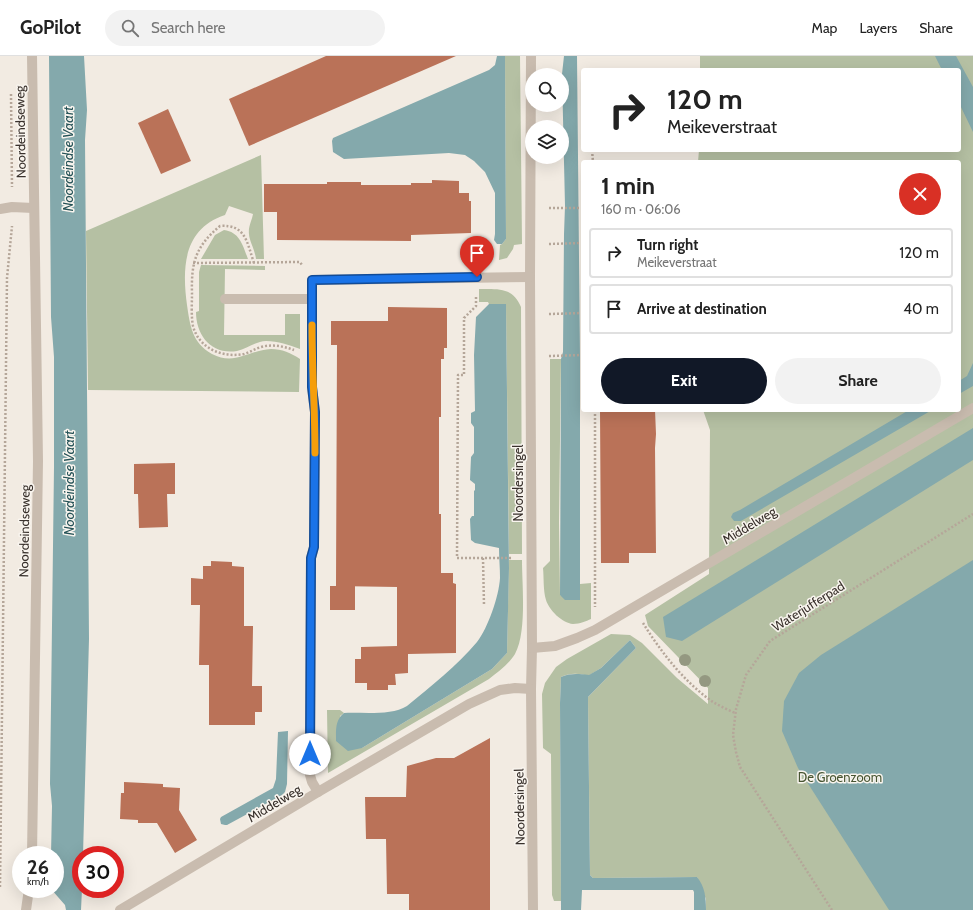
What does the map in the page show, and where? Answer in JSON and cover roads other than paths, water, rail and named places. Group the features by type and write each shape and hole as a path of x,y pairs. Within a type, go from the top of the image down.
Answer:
{"street":[{"name":"Noordeindseweg","path":"32,56 38,460 32,846"},
{"name":"Noordersingel","path":"531,56 530,277 533,910"},
{"path":"0,209 12,207 34,208"},
{"path":"318,792 310,775 311,558 314,547 315,420 312,380 312,280 530,277"},
{"path":"225,299 312,299"},
{"name":"Middelweg","path":"532,648 555,646 595,630 973,408"},
{"name":"Middelweg","path":"120,910 318,792 486,696 500,690 515,688 531,689"},
{"path":"26,910 28,898"}],"water":[{"name":"Noordeindse Vaart","path":"49,56 84,56 87,110 85,140 89,639 83,846 72,846 72,898 82,898 81,910 66,910 65,905 59,898 64,898 64,846 51,846 52,806 50,784 54,357 51,317"},
{"path":"497,56 505,56 506,239 502,244 497,244 494,240 495,193 485,172 474,161 465,155 449,153 344,159 333,152 333,138 489,70 495,65"},
{"path":"564,56 577,56 580,358 580,600 565,600 560,595 561,359 563,352 565,206 564,164 569,164 569,120 563,120 563,112 569,112 569,68 563,68"},
{"path":"935,56 956,56 973,87 973,132 961,107 961,68 941,68"},
{"path":"489,304 506,304 509,568 507,653 492,669 362,748 348,751 336,741 337,726 341,716 344,713 376,713 393,711 407,706 452,668 477,642 485,629 495,602 500,578 499,548 475,543 471,540 470,519 474,516 475,490 475,484 470,480 471,457 474,453 474,427 471,423 471,413 475,411 474,355 476,317"},
{"path":"973,363 973,386 961,393 961,380 967,376"},
{"path":"906,412 929,412 741,521 734,521 731,517 733,513"},
{"path":"973,428 973,460 682,641 666,637 663,617"},
{"path":"973,560 973,910 889,910 798,768 782,731 784,701 799,673 821,655"},
{"path":"630,640 636,648 588,697 590,875 593,878 697,877 704,892 706,910 694,910 693,890 582,890 581,910 561,910 561,677 571,674 589,675 601,668"},
{"path":"288,731 287,784 285,792 227,825 221,824 221,817 273,788 276,779 278,732"}],"park label":[{"name":"De Groenzoom","path":"840,777"}]}
